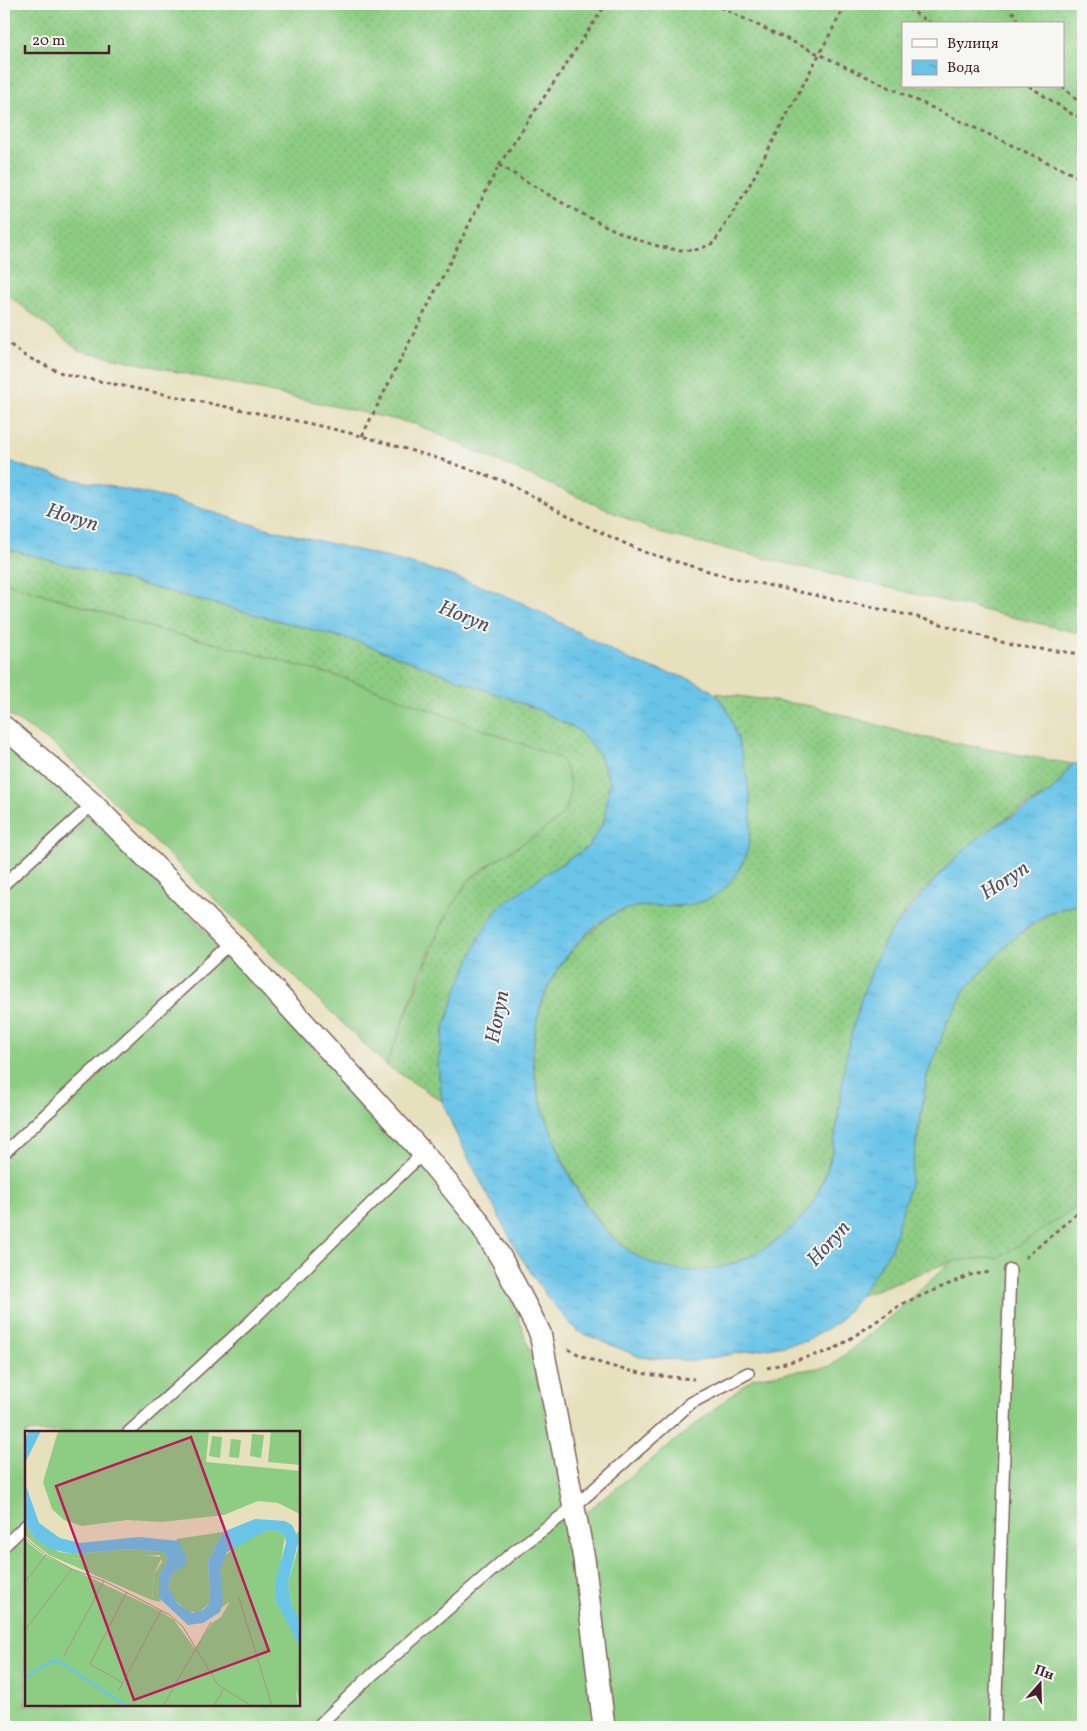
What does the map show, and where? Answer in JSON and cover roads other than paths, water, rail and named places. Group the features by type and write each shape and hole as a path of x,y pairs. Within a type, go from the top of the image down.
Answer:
{"street":[{"path":"4,727 93,804 231,943 423,1153 477,1219 501,1258 540,1333 584,1559 604,1727"}],"lane":[{"path":"4,884 93,804"},
{"path":"4,1153 231,943"},
{"path":"129,1431 252,1320 423,1153"},
{"path":"995,1727 1010,1270"},
{"path":"317,1727 364,1682 505,1560 575,1506 691,1403 748,1373"},
{"path":"4,1546 25,1526"}],"water":[{"name":"Horyn","path":"4,459 64,477 166,498 250,524 387,557 479,585 524,604 628,659 699,683 712,691 722,702 736,732 749,793 750,834 747,852 740,868 725,888 709,899 675,906 638,907 620,911 602,921 570,952 557,971 539,1011 535,1032 533,1054 538,1093 560,1155 580,1196 598,1221 619,1243 640,1258 662,1267 699,1271 728,1265 744,1259 773,1243 794,1226 810,1206 821,1185 829,1163 835,1140 845,1064 852,1032 861,999 879,953 889,934 967,847 1052,790 1072,764 1083,763 1083,903 1048,913 1010,941 965,990 947,1023 927,1076 909,1188 891,1249 860,1296 838,1322 807,1341 694,1361 640,1357 577,1331 548,1298 518,1253 457,1136 442,1101 438,1066 444,1028 457,990 480,936 498,908 542,876 588,847 604,822 610,782 598,753 578,730 539,710 359,642 4,548"}]}
